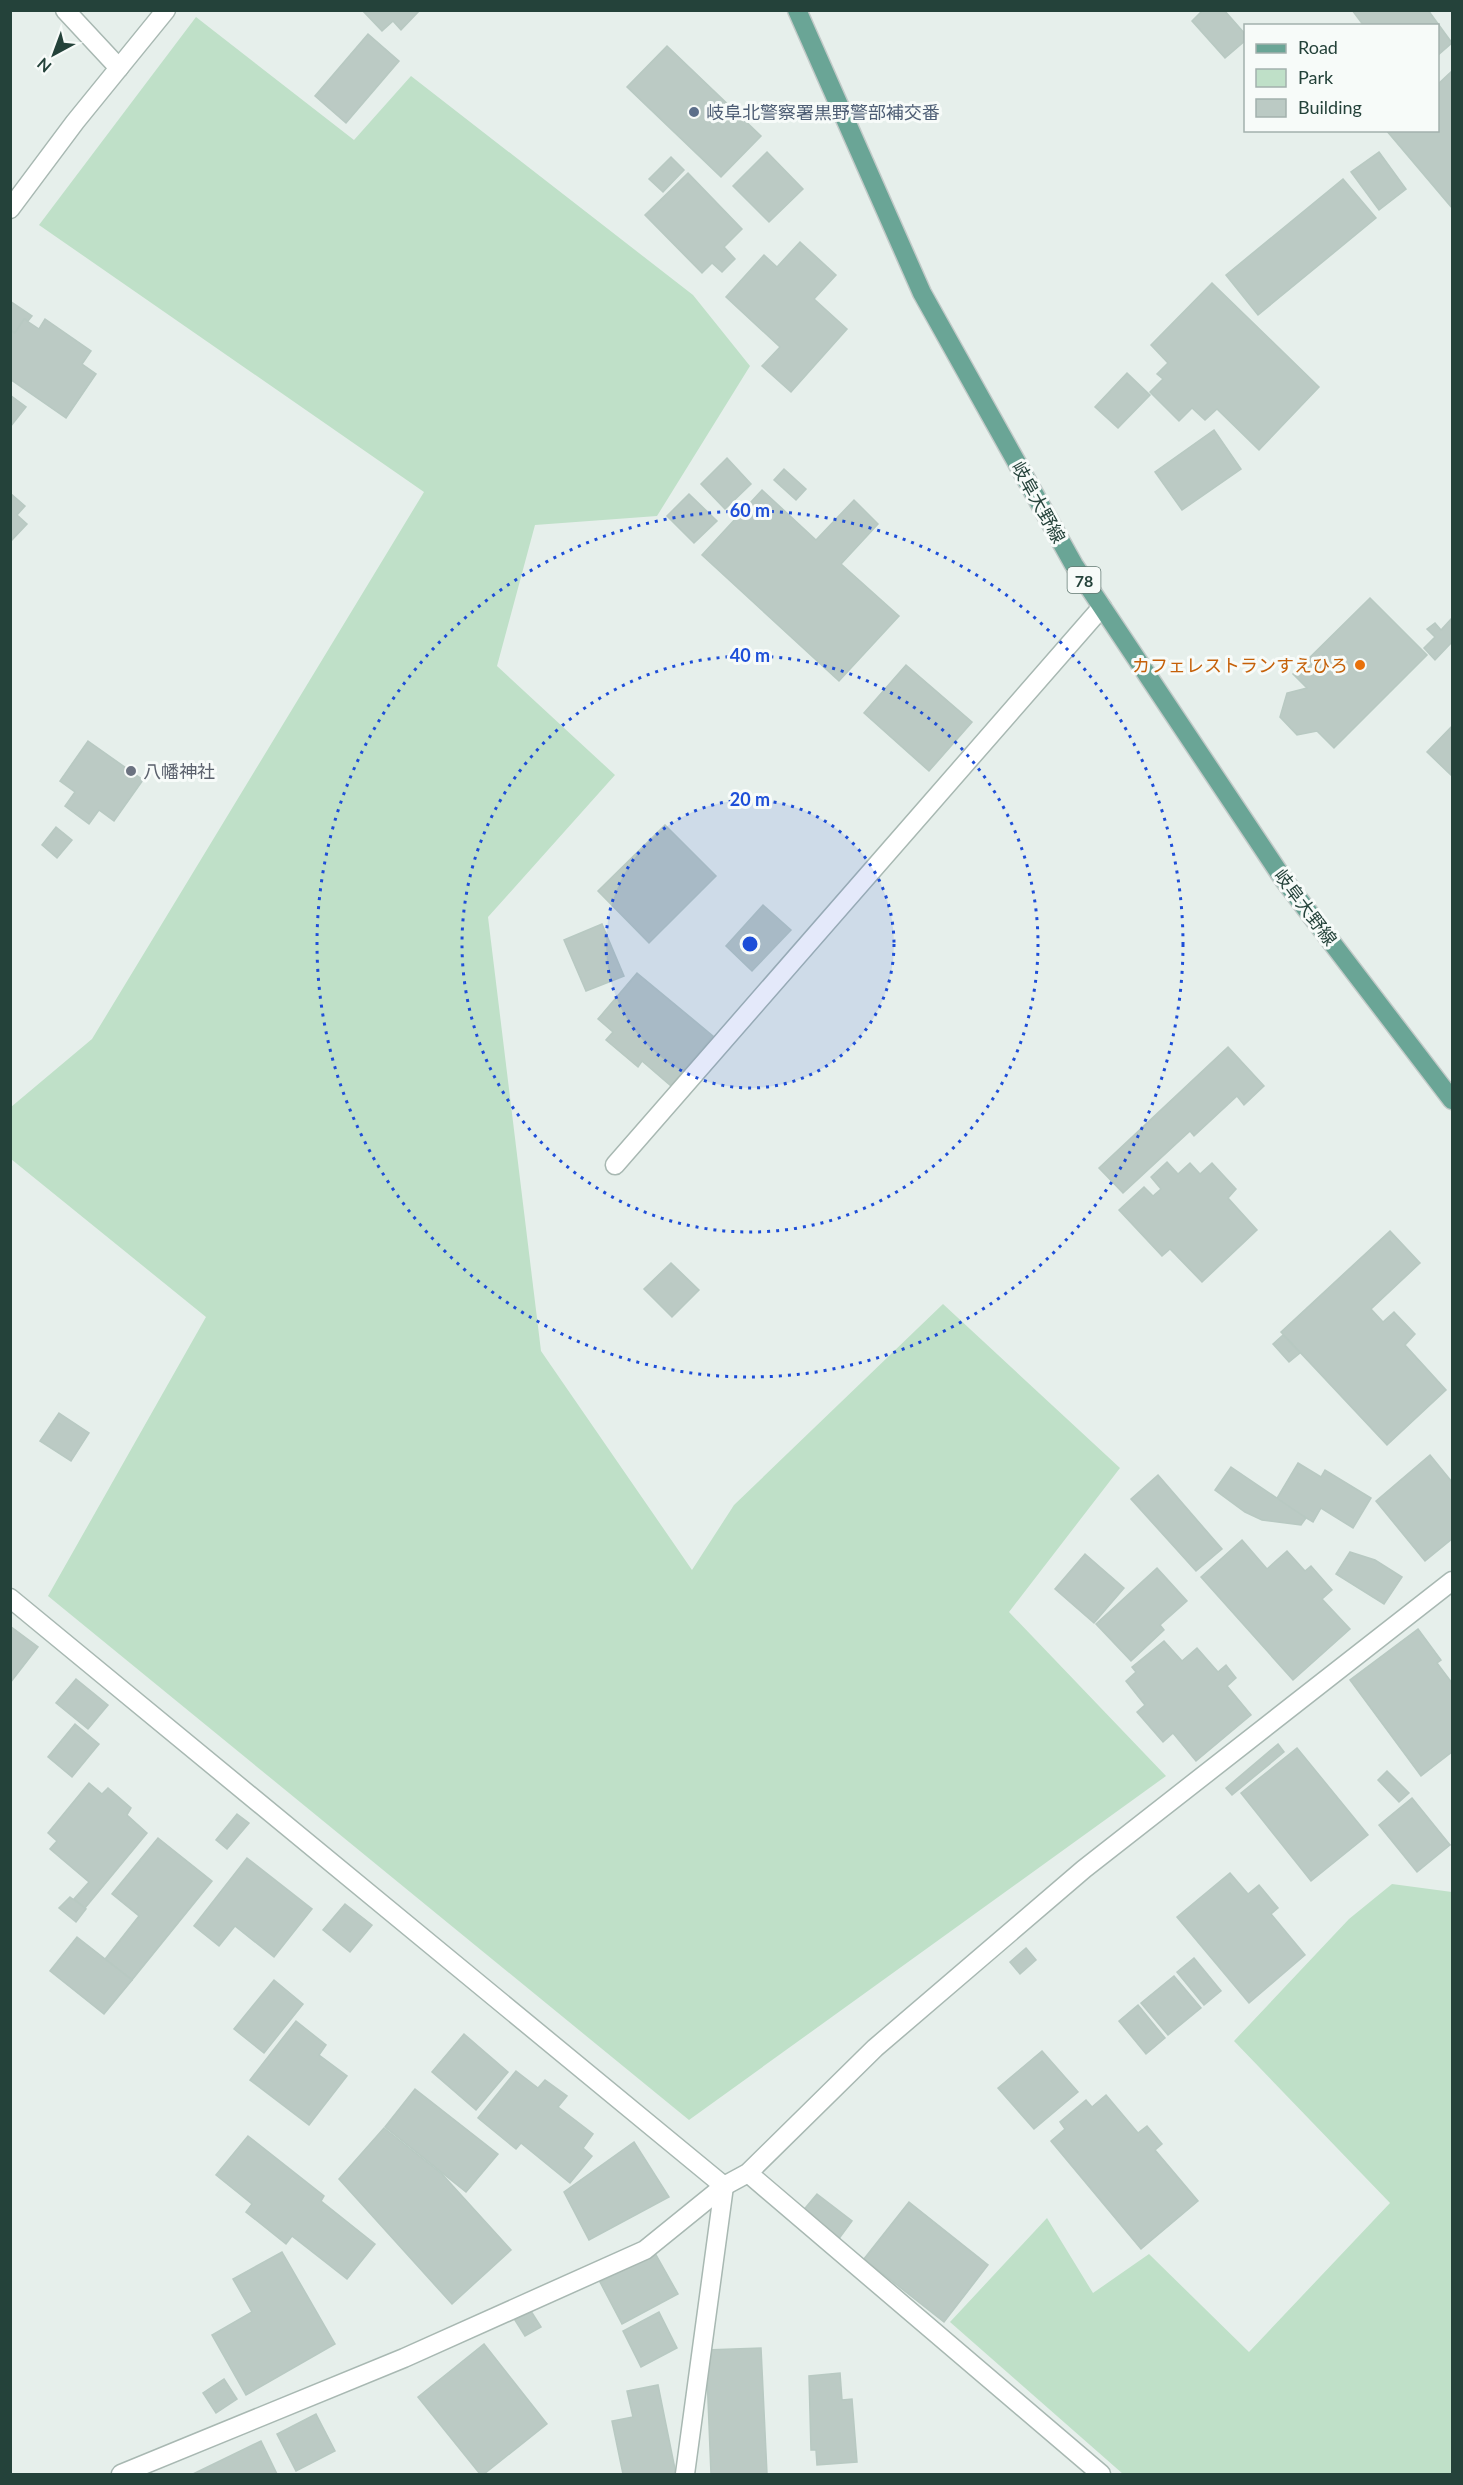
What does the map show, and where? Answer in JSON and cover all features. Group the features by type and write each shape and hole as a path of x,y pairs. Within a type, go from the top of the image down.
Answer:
{"main road":[{"name":"岐阜大野線","path":"796,10 922,293 1074,565 1284,880 1452,1100"}],"street":[{"path":"65,10 119,68"},
{"path":"10,209 166,10"},
{"path":"615,1165 1102,607"},
{"path":"122,2475 404,2358 645,2250 724,2186 748,2173 875,2048 1084,1869 1452,1581"},
{"path":"10,1598 724,2186"},
{"path":"748,2173 1101,2475"},
{"path":"685,2475 724,2186"}],"green space":[{"path":"196,17 354,140 411,76 693,295 750,366 657,516 535,525 497,666 615,775 488,917 541,1351 692,1570 734,1505 943,1304 1120,1468 1009,1612 1166,1776 689,2120 48,1596 206,1317 11,1159 11,1107 92,1039 424,492 39,225"},
{"path":"1392,1884 1452,1892 1452,2474 1123,2474 950,2322 1047,2218 1093,2293 1149,2254 1249,2352 1390,2203 1234,2041 1349,1919"}],"building":[{"path":"362,10 420,10 401,30 393,21 382,31"},
{"path":"1203,10 1224,10 1244,33 1244,42 1225,58 1192,21"},
{"path":"1352,10 1428,10 1438,24 1362,24"},
{"path":"1439,25 1452,43 1439,54"},
{"path":"368,34 399,61 346,123 315,96"},
{"name":"岐阜北警察署黒野警部補交番","path":"667,46 761,136 721,177 627,87"},
{"path":"1452,71 1452,208 1388,132 1439,132 1439,83"},
{"path":"767,152 803,189 769,222 733,186"},
{"path":"1379,152 1406,189 1379,210 1351,172"},
{"path":"671,157 684,170 663,192 649,179"},
{"path":"688,173 742,229 724,247 735,259 722,272 712,263 702,273 645,215"},
{"path":"1343,179 1376,218 1258,315 1226,275"},
{"path":"800,242 836,275 814,299 847,329 791,392 762,366 780,347 726,297 764,255 777,267"},
{"path":"1212,283 1319,387 1259,450 1217,409 1205,420 1192,408 1179,421 1150,392 1163,379 1157,374 1168,363 1151,345"},
{"path":"10,301 32,316 28,321 25,319 15,333 10,330"},
{"path":"24,319 39,329 45,319 91,351 82,364 96,374 66,418 10,379 10,330 15,333"},
{"path":"1127,373 1150,395 1118,428 1095,407"},
{"path":"10,395 26,407 10,427"},
{"path":"1214,430 1241,469 1182,510 1155,472"},
{"path":"727,458 751,484 725,509 701,484"},
{"path":"784,469 806,489 796,500 774,480"},
{"path":"762,490 816,540 854,500 878,524 841,564 899,616 839,681 702,555"},
{"path":"10,493 25,506 17,515 27,524 10,542"},
{"path":"689,494 717,521 694,543 667,516"},
{"name":"カフェレストランすえひろ","path":"1370,598 1427,655 1334,748 1317,731 1297,735 1280,717 1287,693 1307,688 1293,674"},
{"path":"1452,618 1452,642 1435,660 1424,648 1435,637 1427,629 1435,623 1441,630"},
{"path":"906,665 972,722 929,771 864,713"},
{"path":"1452,726 1452,776 1427,752"},
{"path":"88,741 143,780 114,821 99,810 89,824 65,806 75,792 60,781"},
{"path":"665,825 716,876 649,943 598,891"},
{"path":"56,827 72,840 57,858 42,845"},
{"path":"763,905 791,930 752,971 726,946"},
{"path":"602,924 624,976 586,991 564,940"},
{"path":"637,973 713,1036 671,1086 642,1061 638,1067 606,1040 613,1032 598,1019"},
{"path":"1228,1047 1264,1086 1244,1105 1237,1096 1194,1136 1190,1131 1123,1193 1099,1168"},
{"path":"1167,1162 1178,1174 1190,1163 1200,1174 1212,1163 1236,1189 1228,1198 1257,1230 1202,1282 1170,1249 1162,1256 1119,1210 1144,1187 1153,1196 1161,1189 1151,1177"},
{"path":"1390,1231 1420,1263 1371,1309 1383,1322 1394,1312 1415,1334 1405,1345 1446,1390 1387,1445 1281,1332"},
{"path":"671,1263 699,1290 672,1317 644,1289"},
{"path":"1283,1335 1300,1353 1289,1362 1273,1344"},
{"path":"59,1413 89,1433 71,1461 40,1441"},
{"path":"1430,1455 1452,1482 1452,1539 1425,1561 1376,1501"},
{"path":"1298,1463 1321,1477 1325,1470 1371,1498 1353,1528 1321,1508 1313,1522 1276,1500"},
{"path":"1231,1467 1306,1518 1301,1525 1262,1520 1245,1512 1215,1490"},
{"path":"1158,1475 1222,1549 1196,1571 1131,1499"},
{"path":"1242,1540 1267,1569 1287,1551 1305,1571 1311,1566 1332,1590 1322,1599 1350,1629 1293,1680 1201,1577"},
{"path":"1350,1552 1375,1560 1402,1577 1384,1604 1336,1574"},
{"path":"1085,1554 1124,1588 1094,1623 1055,1589"},
{"path":"1157,1568 1187,1601 1160,1625 1164,1630 1131,1661 1096,1624"},
{"path":"10,1626 38,1647 10,1683"},
{"path":"1418,1629 1441,1660 1437,1663 1452,1683 1452,1752 1421,1776 1350,1680"},
{"path":"1164,1641 1182,1661 1197,1648 1218,1672 1226,1665 1236,1678 1227,1686 1251,1715 1196,1761 1173,1733 1163,1742 1137,1712 1145,1705 1126,1681 1136,1672 1132,1667"},
{"path":"76,1679 108,1705 88,1729 56,1703"},
{"path":"75,1724 99,1744 72,1777 48,1757"},
{"path":"1278,1744 1284,1752 1232,1795 1226,1788"},
{"path":"1297,1748 1368,1835 1311,1881 1241,1793"},
{"path":"1387,1771 1409,1793 1399,1802 1378,1780"},
{"path":"89,1783 102,1794 108,1788 131,1808 127,1815 147,1833 85,1908 74,1899 89,1882 50,1849 57,1841 48,1833"},
{"path":"1412,1798 1450,1845 1417,1872 1379,1825"},
{"path":"237,1814 249,1823 227,1849 216,1840"},
{"path":"158,1838 212,1881 132,1980 105,1959 139,1916 112,1894"},
{"path":"247,1858 312,1909 274,1957 235,1926 219,1946 194,1926"},
{"path":"1230,1873 1248,1894 1259,1885 1278,1908 1271,1914 1305,1955 1249,2003 1177,1917"},
{"path":"70,1897 86,1909 76,1922 59,1908"},
{"path":"345,1904 372,1925 350,1952 323,1930"},
{"path":"77,1937 132,1980 104,2014 50,1971"},
{"path":"1026,1948 1036,1960 1020,1974 1010,1962"},
{"path":"1194,1958 1221,1991 1204,2005 1177,1972"},
{"path":"1174,1976 1201,2008 1168,2035 1141,2003"},
{"path":"274,1980 303,2004 264,2053 234,2029"},
{"path":"1138,2005 1165,2038 1146,2054 1119,2021"},
{"path":"296,2021 326,2045 319,2055 347,2076 309,2125 250,2080"},
{"path":"464,2034 508,2072 476,2110 432,2072"},
{"path":"1042,2051 1078,2092 1034,2129 998,2088"},
{"path":"516,2071 538,2088 545,2080 567,2096 558,2107 593,2134 583,2148 592,2156 570,2183 521,2143 516,2149 478,2118"},
{"path":"415,2089 498,2154 466,2192 385,2127"},
{"path":"1106,2095 1138,2133 1147,2126 1162,2144 1155,2150 1198,2201 1141,2249 1051,2141 1065,2129 1060,2122 1086,2100 1092,2107"},
{"path":"384,2128 442,2174 511,2250 452,2304 339,2179"},
{"path":"248,2136 324,2196 321,2201 375,2244 347,2279 292,2236 286,2244 246,2212 252,2204 216,2175"},
{"path":"634,2142 669,2197 589,2240 564,2192"},
{"path":"817,2194 852,2221 838,2240 802,2212"},
{"path":"909,2202 988,2265 944,2322 864,2259"},
{"path":"282,2252 335,2344 246,2395 212,2335 252,2312 233,2279"},
{"path":"655,2253 678,2294 622,2324 600,2282"},
{"path":"529,2308 541,2327 525,2336 513,2317"},
{"path":"659,2312 677,2348 641,2367 623,2331"},
{"path":"484,2344 547,2424 484,2474 480,2474 418,2397"},
{"path":"761,2348 767,2474 711,2474 706,2350"},
{"path":"840,2373 842,2400 852,2399 857,2462 817,2465 816,2450 811,2450 809,2376"},
{"path":"224,2379 237,2399 216,2413 203,2393"},
{"path":"658,2385 676,2474 623,2474 612,2421 633,2417 627,2391"},
{"path":"316,2414 335,2451 296,2471 277,2434"},
{"path":"261,2441 277,2474 193,2474"}],"place":[{"name":"岐阜北警察署黒野警部補交番","path":"694,112"},
{"name":"カフェレストランすえひろ","path":"1360,665"},
{"name":"八幡神社","path":"131,771"}]}
